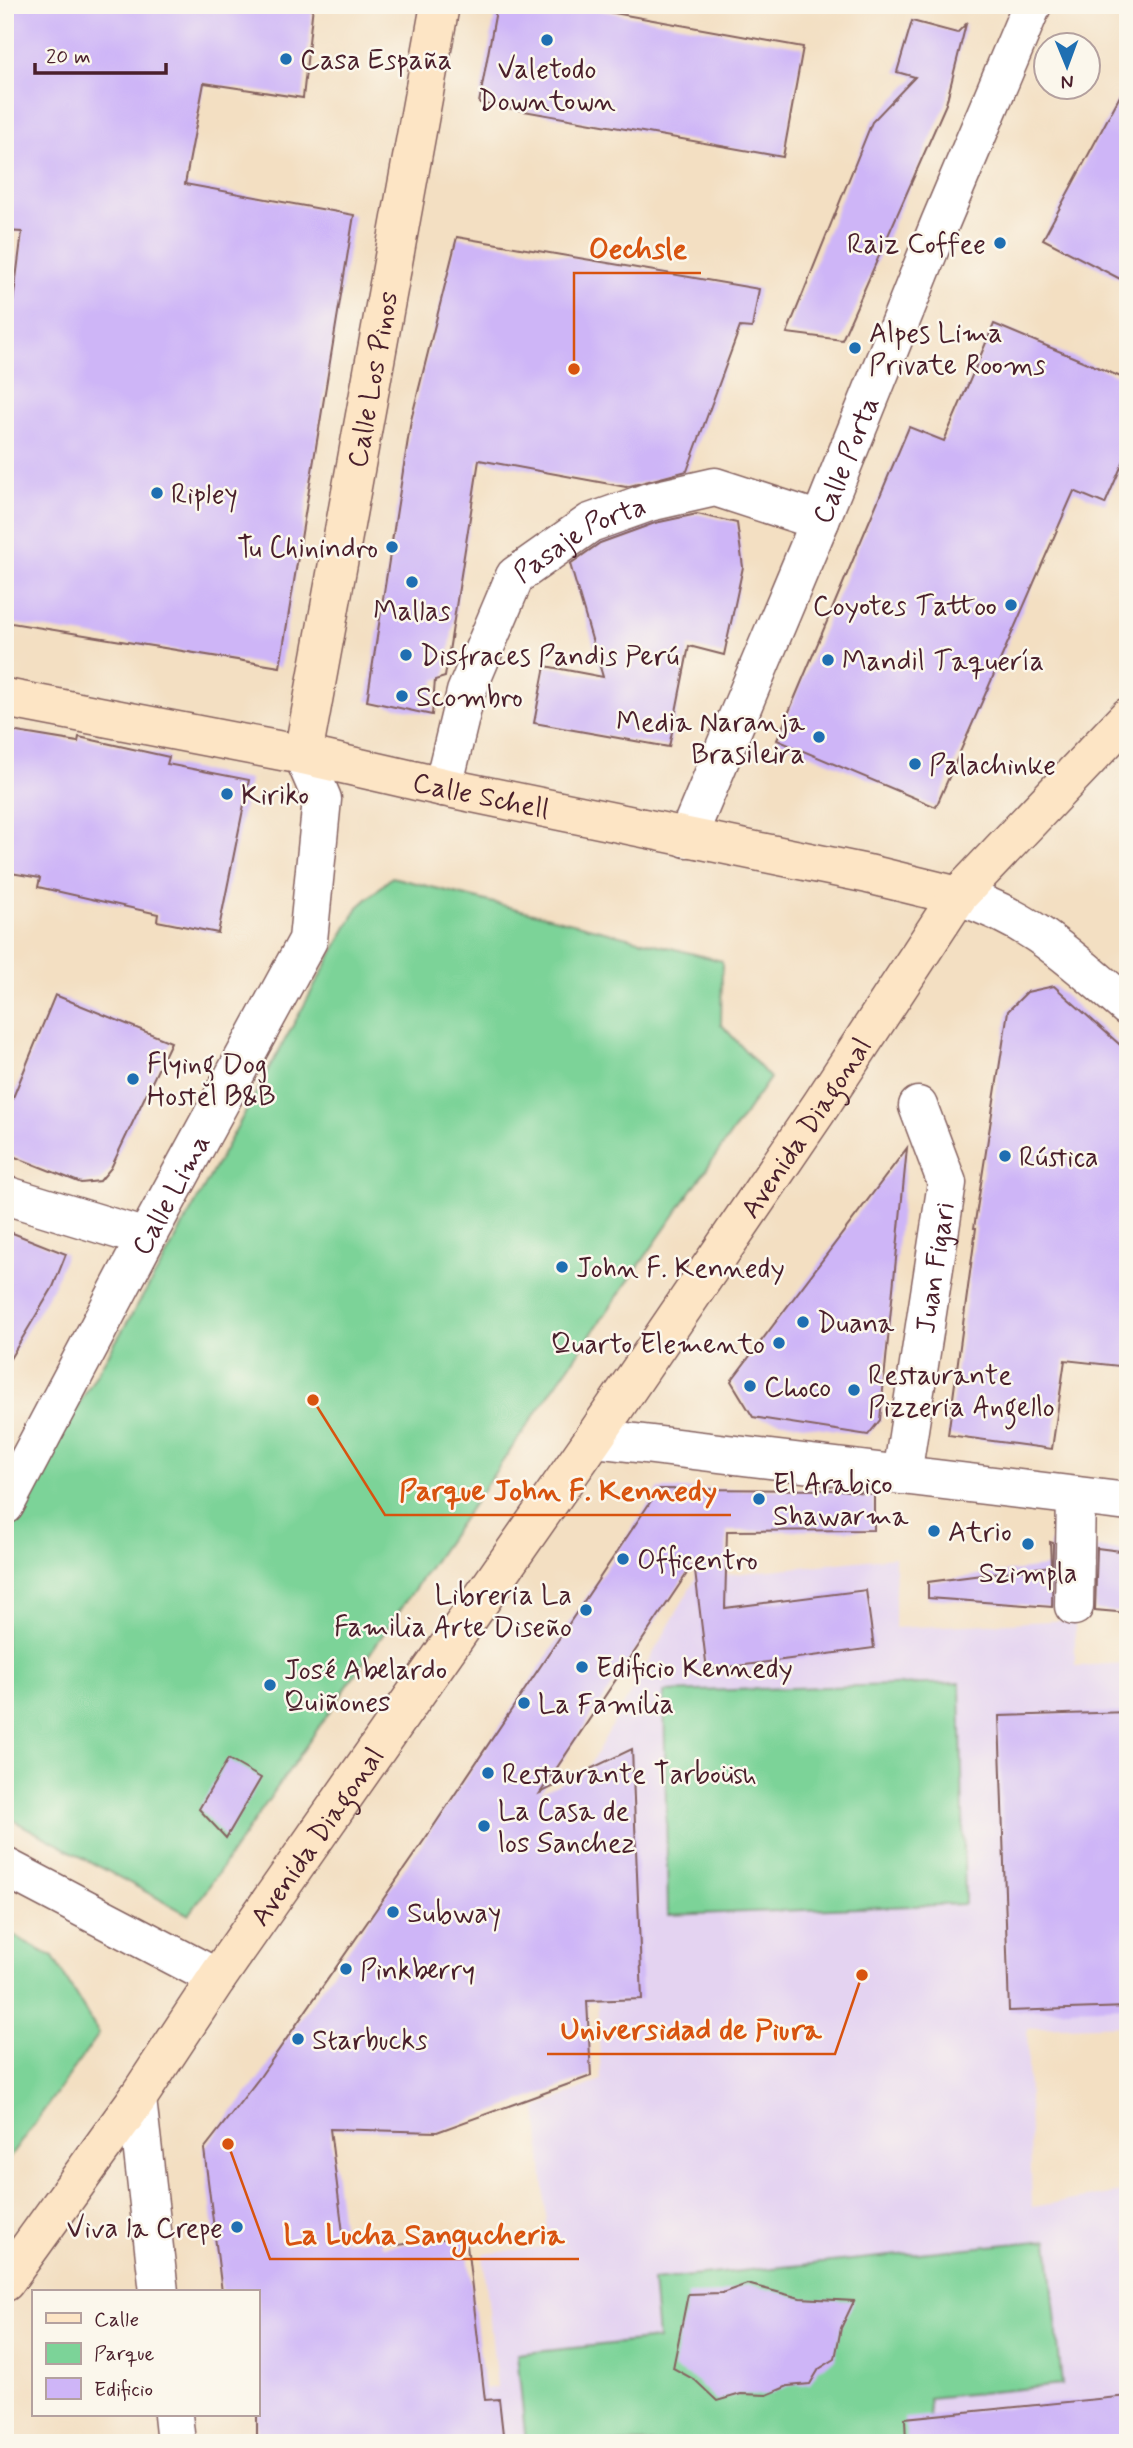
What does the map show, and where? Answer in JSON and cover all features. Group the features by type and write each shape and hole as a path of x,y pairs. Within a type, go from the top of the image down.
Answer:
{"main road":[{"name":"Calle Los Pinos","path":"303,755 440,5"},
{"name":"Calle Schell","path":"5,698 303,755 443,787 868,874 958,897"},
{"name":"Avenida Diagonal","path":"5,2281 137,2099 216,1978 594,1438 821,1105 958,897 1128,717"}],"street":[{"name":"Calle Porta","path":"687,838 1032,5"},
{"name":"Pasaje Porta","path":"443,787 466,692 515,576 525,568 590,523 649,502 715,487 820,521"},
{"name":"Calle Lima","path":"5,1505 308,940 322,799 303,755"},
{"path":"958,897 985,905 1024,923 1055,945 1128,1007"},
{"name":"Juan Figari","path":"902,1475 947,1183 918,1105"},
{"path":"5,1195 146,1238"},
{"path":"594,1438 1128,1502"},
{"path":"1074,1606 1076,1496"},
{"path":"5,1867 216,1978"},
{"path":"137,2099 159,2290"},
{"path":"173,2416 176,2443"}],"shaded area":[{"path":"895,1557 895,1628 1075,1620 1075,1666 1128,1663 1128,2025 1027,2028 1032,2207 1128,2191 1128,2443 337,2443 335,2413 497,2387 483,2254 549,2247 537,2108 601,2080 594,1923 576,1789 696,1578"}],"green space":[{"path":"392,877 722,961 721,1024 770,1078 189,1915 5,1816 5,1539 58,1439 163,1262 358,907"},
{"path":"960,1683 965,1904 668,1915 664,1692"},
{"path":"5,1931 53,1957 99,2034 5,2164"},
{"path":"1048,2240 1062,2385 928,2398 932,2443 526,2443 517,2354 658,2339 653,2280"}],"building":[{"name":"Ripley","path":"5,5 313,5 303,98 204,83 185,184 354,215 280,667 5,622 5,365 22,232 5,231"},
{"path":"497,5 570,5 803,47 783,157 479,103"},
{"path":"912,21 957,33 966,24 946,104 842,340 787,333 872,122 915,77 897,72"},
{"path":"1128,81 1128,283 1043,239"},
{"path":"457,237 759,289 752,328 740,327 687,471 626,487 479,460 445,677 435,680 432,715 367,701 411,420"},
{"path":"994,324 1128,380 1128,451 1105,504 1074,491 936,807 777,740 909,427 944,441"},
{"path":"697,514 737,523 743,567 724,655 689,646 669,747 534,723 545,666 603,677 570,564 600,543 655,523"},
{"path":"5,730 78,742 79,737 169,757 167,764 249,780 218,933 157,921 158,914 38,887 40,878 5,872"},
{"path":"1054,986 1128,1052 1128,1367 1065,1360 1052,1449 948,1435 974,1228 1008,1011 1027,992"},
{"path":"55,995 171,1042 111,1168 100,1181 81,1183 5,1153 5,1117"},
{"path":"907,1148 880,1420 868,1435 753,1417 731,1381"},
{"path":"5,1230 66,1254 53,1287 5,1367"},
{"path":"659,1489 840,1490 874,1494 874,1530 727,1531 725,1608 866,1590 874,1648 707,1670 694,1563 540,1793 632,1749 642,1999 587,2001 591,2076 437,2132 330,2129 344,2241 381,2237 382,2247 466,2236 485,2400 499,2399 504,2443 257,2443 259,2290 222,2290 204,2149 260,2077 429,1833"},
{"path":"1050,1542 1053,1543 1052,1607 928,1598 928,1582 1051,1566"},
{"path":"1097,1548 1128,1552 1128,1613 1095,1610"},
{"path":"1128,1712 1128,2007 1009,2011 999,1716"},
{"path":"228,1759 261,1778 226,1838 199,1809"},
{"path":"747,2284 800,2298 854,2301 841,2328 835,2359 819,2369 810,2384 788,2386 767,2395 741,2394 717,2401 695,2380 673,2368 688,2294 722,2293"},
{"path":"1128,2396 1128,2443 906,2443 905,2418"}],"place":[{"name":"Valetodo Downtown","path":"547,40"},
{"name":"Casa España","path":"286,59"},
{"name":"Raiz Coffee","path":"1000,243"},
{"name":"Alpes Lima Private Rooms","path":"855,348"},
{"name":"Oechsle","path":"574,369"},
{"name":"Ripley","path":"157,493"},
{"name":"Tu Chinindro","path":"392,547"},
{"name":"Mallas","path":"412,582"},
{"name":"Coyotes Tattoo","path":"1011,605"},
{"name":"Disfraces Pandis Perú","path":"406,655"},
{"name":"Mandil Taquería","path":"828,660"},
{"name":"Scombro","path":"402,696"},
{"name":"Media Naranja Brasileira","path":"819,737"},
{"name":"Palachinke","path":"915,764"},
{"name":"Kiriko","path":"227,794"},
{"name":"Flying Dog Hostel B&B","path":"133,1079"},
{"name":"Rústica","path":"1005,1156"},
{"name":"John F. Kennedy","path":"562,1267"},
{"name":"Duana","path":"803,1322"},
{"name":"Quarto Elemento","path":"779,1343"},
{"name":"Choco","path":"750,1386"},
{"name":"Restaurante Pizzeria Angello","path":"854,1390"},
{"name":"Parque John F. Kennedy","path":"313,1400"},
{"name":"El Arabico Shawarma","path":"759,1499"},
{"name":"Atrio","path":"934,1531"},
{"name":"Szimpla","path":"1028,1544"},
{"name":"Officentro","path":"623,1559"},
{"name":"Libreria La Familia Arte Diseño","path":"586,1610"},
{"name":"Edificio Kennedy","path":"582,1667"},
{"name":"José Abelardo Quiñones","path":"270,1685"},
{"name":"La Familia","path":"524,1703"},
{"name":"Restaurante Tarboüsh","path":"488,1773"},
{"name":"La Casa de los Sanchez","path":"484,1826"},
{"name":"Subway","path":"393,1912"},
{"name":"Pinkberry","path":"346,1969"},
{"name":"Universidad de Piura","path":"862,1975"},
{"name":"Starbucks","path":"298,2039"},
{"name":"La Lucha Sangucheria","path":"228,2144"},
{"name":"Viva la Crepe","path":"237,2227"}]}
